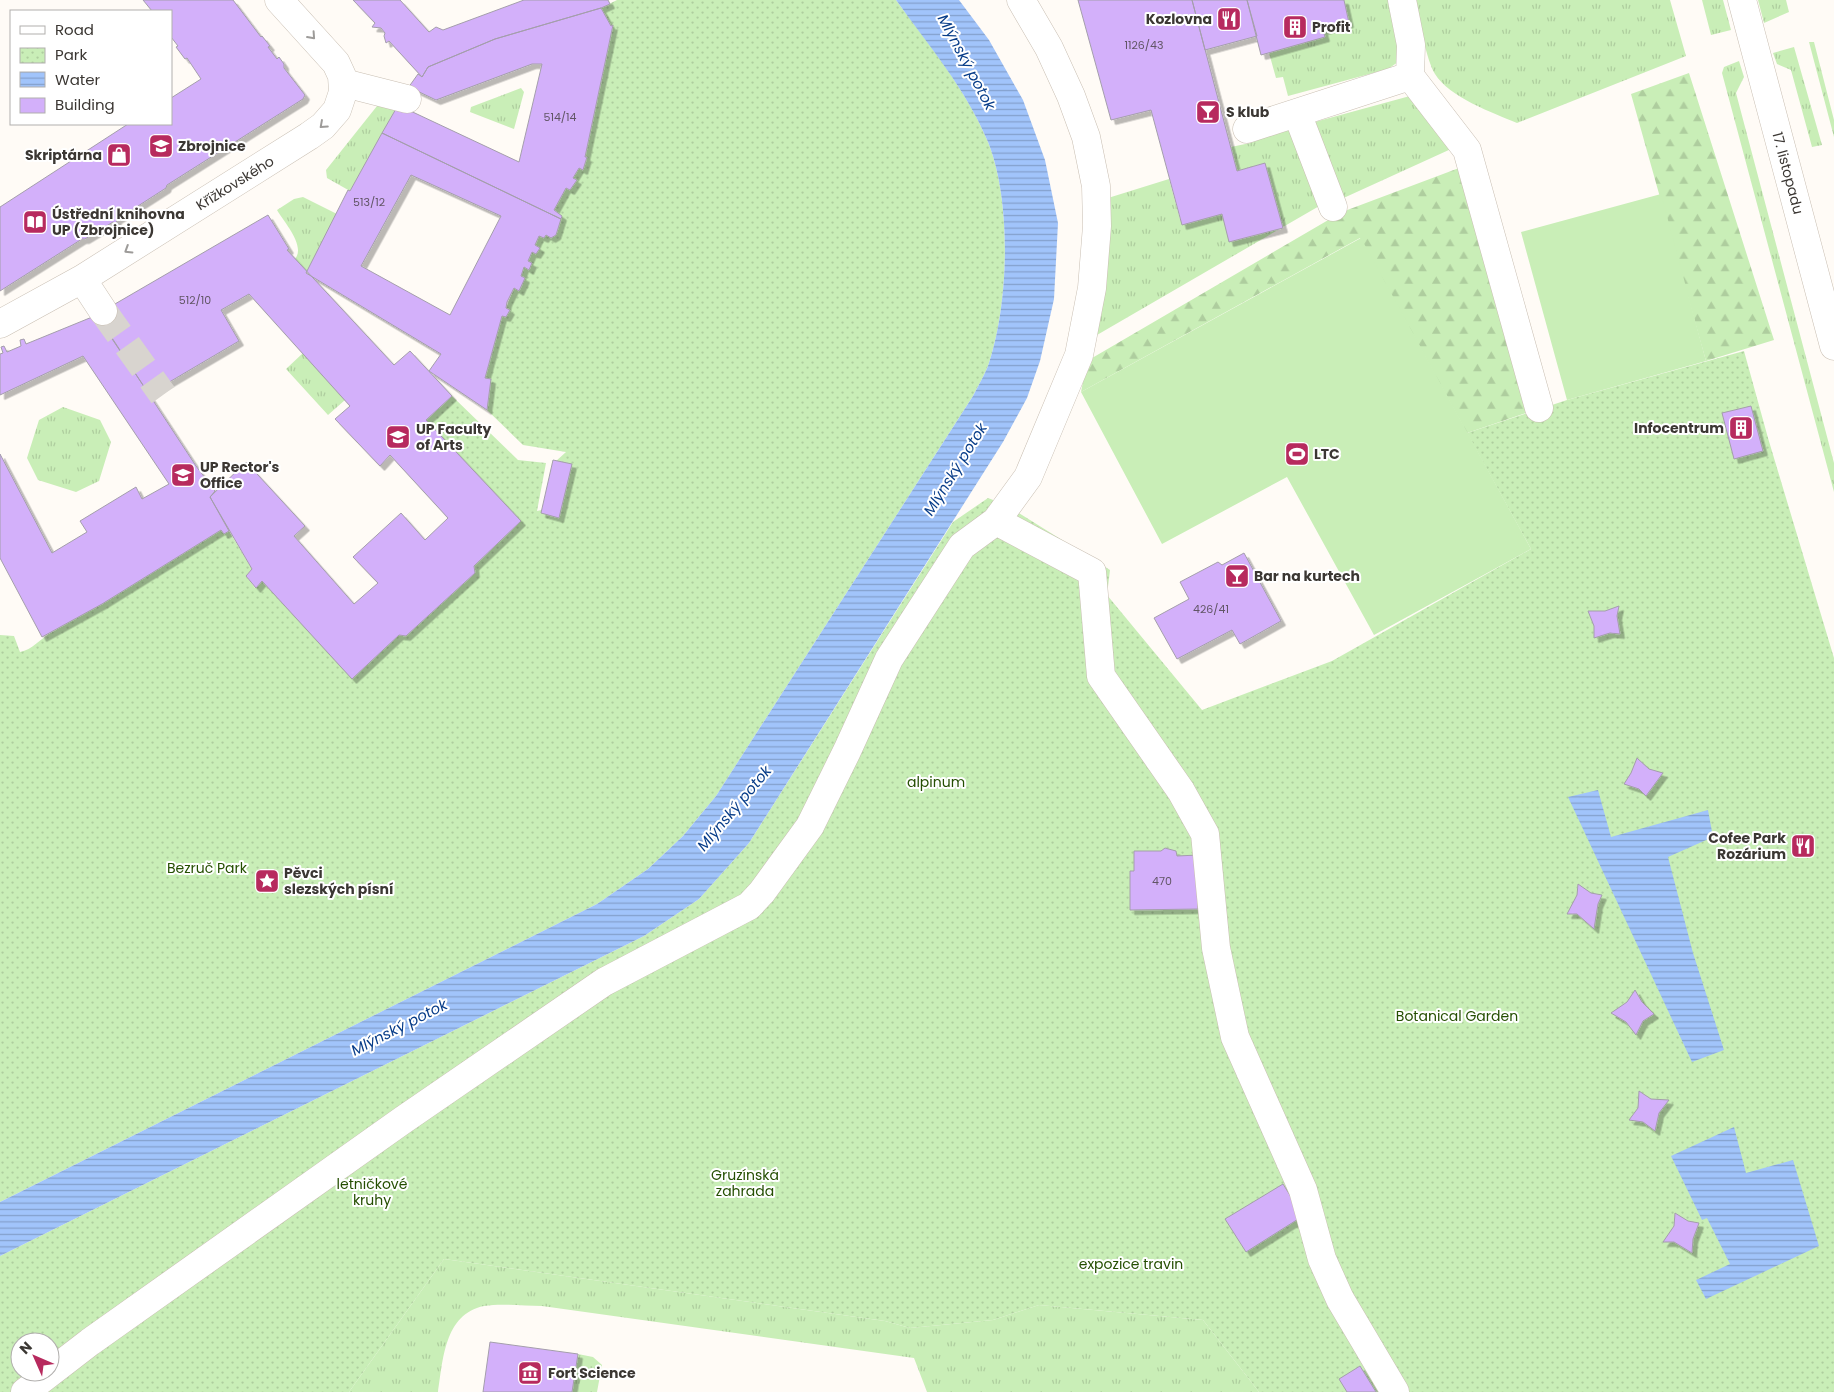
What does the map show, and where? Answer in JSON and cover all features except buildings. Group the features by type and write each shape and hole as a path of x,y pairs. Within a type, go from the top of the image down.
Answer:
{"street":[{"path":"279,0 336,63 344,83 407,99"},
{"path":"25,1392 90,1342 402,1120 604,982 749,906 762,892 810,826 847,752 889,659 962,546 996,521 1028,477 1080,355 1092,288 1097,226 1096,186 1086,137 1071,96 1049,48 1021,0"},
{"path":"1402,0 1411,45 1410,76 1467,150 1539,408"},
{"name":"17. listopadu","path":"1742,0 1834,346"},
{"path":"1247,129 1410,76"},
{"name":"Křížkovského","path":"0,324 82,279 324,126 337,110 344,83"},
{"path":"1297,113 1333,208"},
{"path":"82,279 103,311"},
{"path":"996,521 1092,572 1101,676 1181,791 1205,834 1216,948 1235,1036 1303,1190 1322,1259 1333,1283 1395,1392"}],"green space":[{"name":"Bezruč Park","path":"617,0 896,0 946,68 969,104 988,142 996,166 1004,223 1004,284 995,341 983,377 973,396 716,796 683,836 648,869 597,904 0,1202 0,635 14,636 20,652 29,649 52,632 221,530 224,534 229,531 252,569 246,576 255,588 262,581 352,678 399,635 406,636 475,573 474,566 521,521 426,420 452,396 518,460 546,463 537,511 546,509 555,462 566,452 523,445 487,410 491,380 485,378 502,316 506,317 510,310 506,308 514,288 519,291 525,278 521,276 524,267 529,270 528,261 532,252 536,254 539,248 535,245 539,236 544,238 546,235 551,238 556,235 562,216 554,210 566,188 570,190 576,181 573,178 579,168 583,169 587,158 585,157 613,26 611,26 601,8"},
{"path":"1344,0 1391,0 1401,40 1398,62 1388,69 1288,96 1283,77 1276,78 1269,53 1323,30 1349,23"},
{"path":"1415,0 1670,0 1686,56 1517,123 1461,97 1450,90 1435,74 1423,38"},
{"path":"1702,0 1723,0 1731,30 1711,35"},
{"path":"1758,0 1786,0 1789,12 1764,23"},
{"path":"1809,42 1814,42 1834,120 1834,137"},
{"path":"1794,47 1822,145 1812,147 1791,70 1777,64 1773,53"},
{"path":"1739,61 1744,77 1736,93 1834,463 1834,492 1722,73 1724,67"},
{"path":"1689,73 1774,340 1706,361 1631,94"},
{"path":"521,88 524,92 514,129 470,112 471,107"},
{"path":"1410,96 1451,149 1337,201 1311,123"},
{"path":"381,101 399,104 350,191 327,178 326,170"},
{"path":"1296,127 1321,205 1283,227 1265,163 1237,171 1231,147 1250,143 1249,139"},
{"path":"1459,168 1526,413 1467,433 1360,238 1081,392 1087,361 1342,212"},
{"path":"1169,179 1180,219 1222,214 1230,242 1280,229 1097,335 1108,198"},
{"path":"1661,194 1706,361 1567,400 1521,232"},
{"path":"303,197 337,214 306,273 295,259 298,254 298,248 293,234 277,210 294,199"},
{"name":"LTC","path":"1361,238 1531,549 1374,635 1287,477 1162,544 1081,392"},
{"name":"Botanical Garden","path":"1744,351 1834,658 1834,1392 1259,1392 1203,1320 1039,1305 993,1320 910,1328 885,1321 444,1259 349,1392 0,1392 0,1256 644,936 699,899 749,843 953,522 988,498 1006,505 1110,570 1107,595 1202,710 1332,661 1531,549 1467,433 1567,400"},
{"path":"303,353 345,400 328,415 286,369"},
{"path":"63,407 100,420 111,442 99,481 76,492 38,480 27,458 39,420"},
{"path":"444,1259 885,1321 910,1328 993,1320 1039,1305 1203,1320 1259,1392 927,1392 914,1358 542,1306 491,1305 471,1311 461,1318 453,1329 444,1353 438,1392 349,1392"},
{"path":"578,1354 593,1357 602,1365 597,1392 572,1392"}],"water":[{"name":"Mlýnský potok","path":"896,0 959,0 989,40 1023,100 1045,160 1058,223 1054,299 1040,361 1027,398 1003,442 749,843 699,899 644,936 0,1256 0,1202 597,904 648,869 683,836 716,796 973,396 988,366 995,341 1004,284 1005,254 1004,223 996,166 988,142 969,104 946,68"},
{"path":"1598,790 1611,837 1708,810 1713,837 1668,857 1693,953 1724,1050 1692,1062 1568,797"},
{"path":"1734,1127 1746,1173 1793,1160 1819,1246 1706,1299 1696,1280 1730,1264 1707,1218 1702,1220 1671,1156"}],"tunnel":[{"path":"103,311 163,395"}],"place":[{"name":"Kozlovna","path":"1229,19"},
{"name":"Profit","path":"1295,27"},
{"name":"S klub","path":"1208,112"},
{"name":"Zbrojnice","path":"161,146"},
{"name":"Skriptárna","path":"119,155"},
{"name":"Ústřední knihovna UP (Zbrojnice)","path":"35,222"},
{"name":"Infocentrum","path":"1741,428"},
{"name":"UP Faculty of Arts","path":"398,437"},
{"name":"LTC","path":"1297,454"},
{"name":"UP Rector's Office","path":"183,475"},
{"name":"Bar na kurtech","path":"1237,576"},
{"name":"Cofee Park Rozárium","path":"1803,846"},
{"name":"Pěvci slezských písní","path":"267,881"},
{"name":"Fort Science","path":"530,1373"}],"park label":[{"name":"alpinum","path":"936,782"},
{"name":"Gruzínská zahrada","path":"745,1184"},
{"name":"letničkové kruhy","path":"372,1192"},
{"name":"expozice travin","path":"1131,1264"}]}
